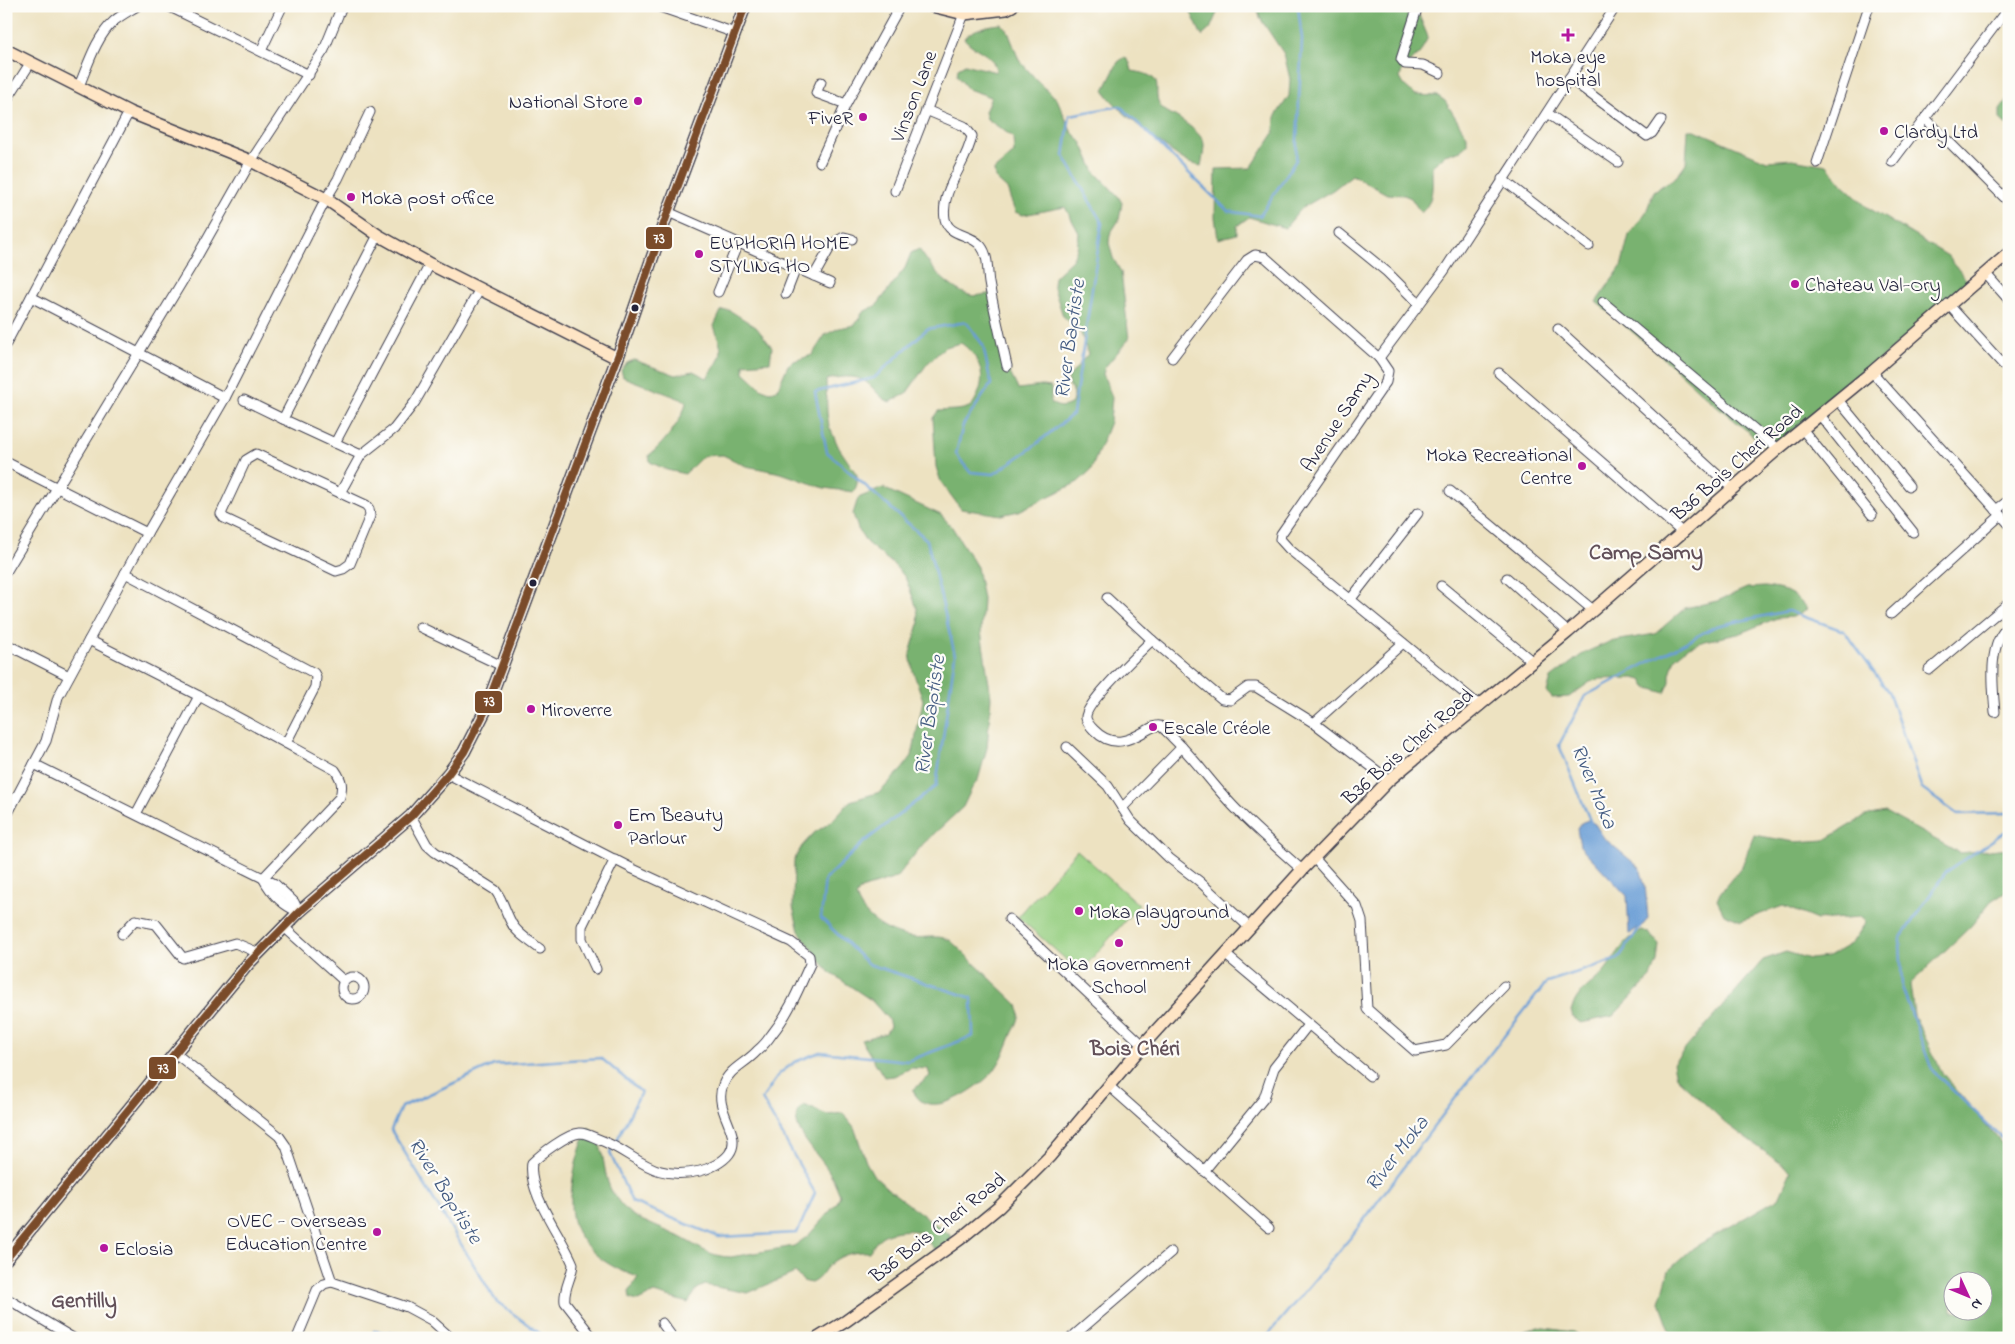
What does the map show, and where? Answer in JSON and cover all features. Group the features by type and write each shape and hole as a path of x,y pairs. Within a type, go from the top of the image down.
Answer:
{"main road":[{"path":"6,1259 259,953 299,912 411,816 448,774 464,752 485,711 502,666 648,276 668,212 745,6"},
{"path":"932,6 964,14 1006,9 1012,6"},
{"path":"6,50 129,112 251,161 326,199 378,235 430,264 617,358"},
{"name":"B36 Bois Cheri Road","path":"818,1338 846,1321 960,1239 999,1208 1050,1156 1143,1045 1302,870 1389,780 1533,662 1778,449 1872,372 1948,304 1985,273 2007,259"}],"street":[{"path":"79,86 108,27 115,20 137,6"},
{"path":"168,6 309,75"},
{"path":"6,572 194,262 251,161 324,50 342,6"},
{"path":"658,6 735,33"},
{"path":"820,162 846,104 900,6"},
{"path":"1418,6 1401,59 1405,64 1423,65 1440,73"},
{"name":"Avenue Samy","path":"1480,706 1350,600 1280,539 1281,534 1386,382 1388,371 1378,358 1444,271 1616,6"},
{"path":"1817,163 1869,6"},
{"path":"1892,162 2009,7"},
{"path":"261,51 281,9"},
{"name":"Vinson Lane","path":"895,191 964,14"},
{"path":"6,102 31,62"},
{"path":"1569,78 1647,136 1652,133 1661,120"},
{"path":"821,82 816,93 846,104"},
{"path":"926,110 964,126 972,136 971,144 952,182 945,205 946,219 949,227 980,245 986,257 989,281 1007,366"},
{"path":"6,344 129,112"},
{"path":"6,816 46,741 58,697 147,533 225,398 338,179 370,112"},
{"path":"1547,113 1618,162"},
{"path":"1925,118 2009,202"},
{"path":"1502,179 1589,246"},
{"path":"668,212 830,283"},
{"path":"1339,233 1387,272 1419,304"},
{"path":"283,419 378,235"},
{"path":"814,276 832,244 844,237 852,239"},
{"path":"718,292 738,243"},
{"path":"1172,358 1247,260 1255,255 1265,257 1378,358"},
{"path":"335,443 430,264"},
{"path":"786,294 796,268"},
{"path":"1985,273 2009,300"},
{"path":"340,493 361,456 394,429 411,408 480,289"},
{"path":"31,296 225,398"},
{"path":"1603,302 1778,449"},
{"path":"1948,304 2009,371"},
{"path":"1558,329 1733,489"},
{"path":"1872,372 2009,524"},
{"path":"1499,373 1683,532"},
{"path":"244,400 361,456"},
{"path":"1838,400 1909,486"},
{"path":"1820,415 1913,532"},
{"path":"1803,430 1872,516"},
{"path":"256,454 340,493 366,506 369,509 370,516 350,564 336,571 227,520 221,514 246,460 256,454"},
{"path":"6,462 147,533"},
{"path":"1450,492 1593,610"},
{"path":"1891,614 1999,512 2009,500"},
{"path":"1350,600 1418,513"},
{"path":"125,573 314,673 316,677 315,688 286,743"},
{"path":"1507,578 1568,632"},
{"path":"1441,586 1533,662"},
{"path":"1107,598 1152,640 1222,700 1230,700 1248,687 1256,687 1314,723 1389,780"},
{"path":"1929,670 2009,603"},
{"path":"1994,712 1995,648 2000,634 2009,626"},
{"path":"420,627 502,666"},
{"path":"89,640 286,743 335,770 341,778 343,787 340,797 263,878"},
{"path":"1152,640 1088,708 1086,716 1088,724 1098,734 1116,741 1127,740 1158,726 1182,747 1239,813 1302,870"},
{"path":"1314,723 1402,643"},
{"path":"6,644 69,676"},
{"path":"136,814 199,696"},
{"path":"1067,747 1108,786 1130,820 1169,858 1199,881 1250,928"},
{"path":"1122,808 1182,747"},
{"path":"34,764 276,884 294,902 299,912"},
{"path":"448,774 615,859 791,942 809,956 810,964 788,1012 757,1052 729,1073 722,1087 719,1102 731,1128 733,1142 730,1154 710,1169 684,1174 659,1171 638,1163 605,1142 582,1133 558,1143 538,1157 532,1164 531,1174 539,1198 572,1264 572,1275 564,1295 565,1302 593,1338"},
{"path":"411,816 435,852 495,890 502,898 516,930 540,949"},
{"path":"1314,858 1357,906 1362,921 1367,1009 1415,1051 1446,1045 1504,986"},
{"path":"596,969 580,932 615,859"},
{"path":"1009,919 1143,1045"},
{"path":"122,934 135,920 156,924 183,958 235,943 259,953"},
{"path":"284,927 344,981"},
{"path":"1226,955 1370,1076"},
{"path":"1204,1171 1264,1098 1274,1068 1308,1025"},
{"path":"175,1053 278,1136 286,1146 332,1282"},
{"path":"1110,1086 1269,1228"},
{"path":"1071,1338 1170,1252"},
{"path":"297,1338 317,1290 324,1284 332,1282 407,1307 431,1320 450,1338"},
{"path":"6,1298 74,1338"},
{"path":"662,1323 673,1338"}],"green space":[{"path":"1188,6 1220,6 1210,29 1202,36"},
{"path":"1257,6 1414,6 1416,8 1428,37 1420,53 1402,70 1400,78 1404,85 1415,95 1438,96 1445,101 1467,136 1467,145 1461,150 1445,155 1432,166 1431,197 1421,213 1411,198 1404,195 1387,194 1352,175 1333,190 1302,208 1285,228 1249,217 1237,226 1237,234 1218,239 1215,217 1216,169 1251,168 1274,133 1275,117 1289,96 1290,79 1284,54 1260,18"},
{"path":"1001,24 1007,29 1019,60 1042,86 1057,99 1071,131 1082,143 1095,172 1118,196 1122,203 1119,220 1110,234 1109,243 1113,258 1121,272 1129,339 1105,367 1103,374 1112,397 1110,422 1091,470 1078,482 1019,511 1001,515 961,509 941,482 936,467 933,418 938,411 958,410 969,407 974,403 981,387 981,372 976,359 961,343 945,347 927,364 906,394 890,402 862,379 846,377 826,380 829,426 839,448 857,475 857,484 854,492 824,488 781,473 746,466 723,455 703,456 685,474 667,470 650,462 649,455 672,431 682,415 686,401 623,377 621,370 627,363 634,360 676,375 693,371 707,378 717,364 721,354 720,343 714,326 721,311 729,310 756,327 772,347 770,362 744,364 744,372 762,389 770,392 777,390 788,365 812,355 825,335 839,328 855,325 863,312 877,305 905,268 911,253 919,249 934,270 961,292 971,296 993,293 1007,367 1018,389 1042,386 1051,387 1051,403 1062,407 1072,403 1074,393 1068,378 1088,354 1080,331 1063,316 1053,285 1054,277 1072,260 1077,249 1079,233 1065,207 1023,215 1015,212 1007,189 995,178 994,170 1014,153 1013,137 987,119 985,112 991,97 968,89 957,76 958,68 965,64 996,72 992,60 964,38 981,28"},
{"path":"1125,57 1130,63 1132,71 1152,77 1155,81 1158,102 1162,108 1198,133 1204,146 1201,166 1189,163 1143,129 1118,107 1104,90 1118,62"},
{"path":"2009,98 2009,127 2000,119 2000,110"},
{"path":"1688,130 1695,130 1767,161 1792,159 1827,165 1843,185 1867,207 1948,256 1968,282 1774,453 1596,302 1621,267 1629,235 1646,212 1654,191 1676,177 1686,163"},
{"path":"883,488 941,515 952,527 977,567 983,599 981,631 991,697 987,748 978,780 963,807 923,844 896,878 861,889 856,896 859,904 870,918 886,929 911,937 940,937 950,940 1018,1005 1019,1016 1017,1023 1002,1058 993,1072 965,1094 940,1104 929,1104 920,1100 913,1090 930,1076 928,1069 911,1068 894,1076 884,1077 861,1040 886,1033 890,1026 888,1019 871,1000 829,972 799,931 793,907 794,860 802,846 814,833 831,822 850,801 880,792 912,756 923,700 913,671 910,653 919,624 917,608 905,577 893,564 867,543 858,529 853,514 858,498"},
{"path":"1765,587 1789,593 1807,609 1793,617 1777,618 1738,634 1704,641 1687,648 1675,658 1670,674 1670,682 1665,693 1646,687 1642,680 1634,678 1599,679 1590,682 1569,697 1552,698 1547,692 1551,678 1584,653 1609,642 1655,634 1685,608 1717,601 1747,588"},
{"path":"1885,812 1960,853 2009,848 2009,889 1991,901 1971,926 1910,984 1914,1015 1943,1074 2009,1152 2009,1338 1673,1338 1660,1302 1669,1270 1693,1248 1779,1198 1791,1171 1727,1124 1676,1077 1673,1063 1763,960 1786,952 1810,959 1828,957 1852,943 1866,922 1860,917 1817,920 1783,906 1741,921 1724,914 1717,900 1720,893 1742,866 1754,835 1795,842 1825,840 1865,816"},
{"name":"Moka playground","path":"1077,850 1139,905 1080,972 1018,917"},
{"path":"1641,931 1649,933 1659,944 1657,962 1651,977 1613,1016 1581,1023 1573,1018 1571,1011 1578,997 1601,975 1625,943"},
{"path":"804,1105 827,1115 843,1113 854,1127 866,1162 874,1176 888,1189 950,1235 950,1243 943,1248 934,1249 929,1243 928,1235 917,1231 896,1231 879,1239 869,1252 852,1253 837,1259 828,1266 819,1278 811,1283 803,1281 795,1273 748,1293 705,1285 697,1289 688,1303 654,1293 638,1301 630,1299 629,1292 638,1277 611,1265 588,1248 577,1232 573,1221 571,1193 573,1179 580,1150 589,1127 599,1142 610,1187 627,1211 637,1218 678,1236 709,1253 731,1257 794,1246 808,1236 837,1203 840,1195 831,1176 799,1129 798,1112"},
{"path":"1538,1327 1573,1332 1583,1338 1501,1338"}],"water":[{"path":"1588,820 1595,824 1604,838 1640,868 1645,885 1648,918 1644,924 1629,934 1627,896 1580,846 1577,829 1581,823"}],"waterway":[{"name":"River Baptiste","path":"612,1149 610,1153 632,1202 719,1237 797,1233 815,1193 762,1099 780,1073 795,1062 820,1052 908,1061 973,1036 972,998 868,964 821,918 825,879 864,842 936,786 955,655 927,540 827,452 815,392 874,378 927,329 966,322 983,345 991,384 963,425 956,454 970,472 994,474 1030,449 1073,414 1102,223 1064,156 1070,115 1120,106 1228,211 1260,216 1296,160 1302,39 1298,6"},
{"name":"River Moka","path":"1591,823 1559,745 1585,696 1716,626 1788,611 1844,631 1889,693 1922,789 1957,814 2009,813"},
{"path":"2009,829 1945,873 1900,939 1902,987 1932,1070 2009,1145"},
{"name":"River Moka","path":"1265,1338 1351,1237 1463,1088 1547,982 1618,959 1640,927 1639,924"},
{"name":"River Baptiste","path":"546,1338 496,1301 391,1130 401,1107 494,1065 601,1058 641,1092 615,1144"},
{"name":"River Baptiste","path":"372,1338 374,1331 398,1334 403,1338"}],"transit line":[{"name":"73","path":"6,1259 248,964 299,912 411,816 448,774 464,752 485,711 502,666 620,351 668,212 745,6"}],"place":[{"name":"Moka eye hospital","path":"1568,35"},
{"name":"National Store","path":"638,101"},
{"name":"FiveR","path":"863,117"},
{"name":"Clardy Ltd","path":"1884,131"},
{"name":"Moka post office","path":"351,197"},
{"name":"EUPHORIA HOME STYLING HO","path":"699,254"},
{"name":"Chateau Val-Ory","path":"1795,284"},
{"name":"Moka Recreational Centre","path":"1582,466"},
{"name":"Miroverre","path":"531,709"},
{"name":"Escale Créole","path":"1153,727"},
{"name":"Em Beauty Parlour","path":"618,825"},
{"name":"Moka playground","path":"1079,911"},
{"name":"Moka Government School","path":"1119,943"},
{"name":"OVEC - Overseas Education Centre","path":"377,1232"},
{"name":"Eclosia","path":"104,1248"}],"district":[{"name":"Camp Samy","path":"1646,551"},
{"name":"Bois Chéri","path":"1135,1047"},
{"name":"Gentilly","path":"84,1299"}]}
